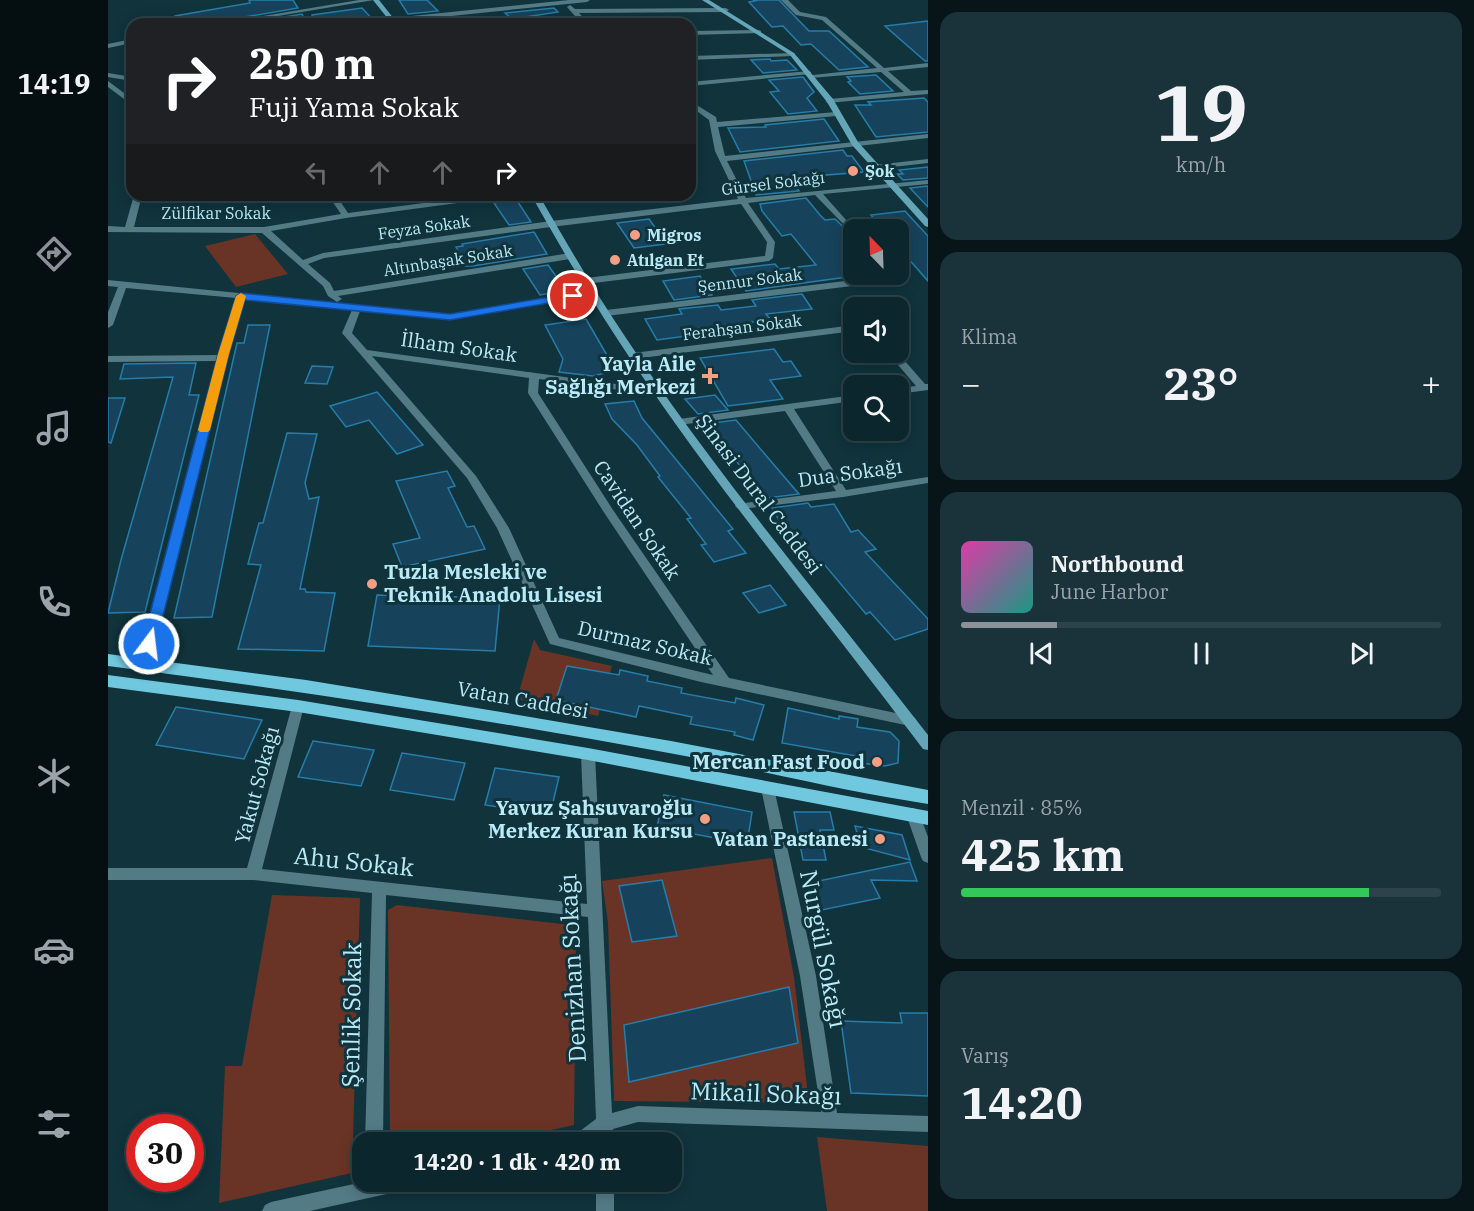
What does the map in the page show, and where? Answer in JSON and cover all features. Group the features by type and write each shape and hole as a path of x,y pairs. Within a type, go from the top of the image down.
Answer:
{"main road":[{"name":"Vatan Caddesi","path":"108,660 306,686 501,718 671,747 928,797"},
{"path":"108,681 298,706 588,754 921,816"}],"street":[{"path":"256,18 371,0"},
{"path":"376,0 390,18"},
{"path":"417,18 476,8 587,0"},
{"path":"705,0 726,10 792,54 830,101 855,143 891,186 927,220"},
{"path":"784,0 798,14 824,18 910,94"},
{"path":"562,1 580,18"},
{"path":"574,11 726,10"},
{"path":"696,33 759,32"},
{"path":"108,46 126,43"},
{"path":"696,58 792,54"},
{"path":"696,84 928,65"},
{"path":"108,75 126,78"},
{"path":"108,83 126,98"},
{"path":"830,101 928,92"},
{"path":"586,281 770,258 771,242 746,209 719,153 713,119 707,112 696,106"},
{"path":"714,125 836,114"},
{"path":"723,159 928,136"},
{"path":"875,166 928,161"},
{"name":"Gürsel Sokağı","path":"551,224 817,192 928,182"},
{"path":"817,192 843,221"},
{"path":"129,228 136,201"},
{"path":"336,201 346,216"},
{"name":"Zülfikar Sokak","path":"108,229 264,230 457,201"},
{"name":"Şinasi Dural Caddesi","path":"538,201 570,256 656,392 741,506 928,745"},
{"name":"Feyza Sokak","path":"303,262 323,256 551,224"},
{"path":"264,230 303,262 327,285 331,294 353,307"},
{"name":"Altınbaşak Sokak","path":"331,294 570,256"},
{"path":"108,283 450,317 593,292"},
{"path":"108,325 123,284"},
{"name":"Şennur Sokak","path":"606,313 843,284"},
{"path":"144,665 222,358 241,296"},
{"name":"Durmaz Sokak","path":"353,307 347,333 471,476 503,528 554,641 910,721"},
{"name":"Ferahşan Sokak","path":"633,356 843,329"},
{"name":"İlham Sokak","path":"363,352 656,392"},
{"path":"108,359 222,358"},
{"path":"902,363 925,387"},
{"name":"Cavidan Sokak","path":"534,375 533,393 609,512 724,681"},
{"path":"909,389 925,387"},
{"path":"679,422 843,399"},
{"path":"787,406 843,494"},
{"name":"Dua Sokağı","path":"741,506 843,494 928,480"},
{"name":"Yakut Sokağı","path":"253,874 298,706"},
{"name":"Denizhan Sokağı","path":"588,754 604,1132"},
{"name":"Nurgül Sokağı","path":"768,788 808,976 830,1119"},
{"path":"921,816 928,857"},
{"name":"Ahu Sokak","path":"108,874 253,874 594,911"},
{"name":"Şenlik Sokak","path":"374,1132 379,887"},
{"name":"Mikail Sokağı","path":"592,1132 604,1123 638,1114 928,1124"},
{"path":"271,1211 352,1190"},
{"path":"605,1192 605,1211"}],"shaded area":[{"path":"255,234 288,274 236,287 205,246"},
{"path":"534,639 540,650 612,666 598,716 517,699"},
{"path":"772,858 794,977 809,1103 614,1101 608,923 602,881"},
{"path":"272,895 360,898 352,1173 219,1203 225,1066 242,1066"},
{"path":"397,905 571,925 576,933 574,1125 542,1132 390,1132 388,910"},
{"path":"817,1137 928,1146 928,1211 827,1211"}],"building":[{"path":"249,0 293,0 298,8 239,18 175,18 175,16 250,3"},
{"path":"399,0 427,0 438,11 408,14"},
{"path":"753,0 779,0 809,31 829,31 868,67 839,70 811,44 801,45 783,26 772,27 749,2 755,1"},
{"path":"362,8 371,18 312,18 312,15"},
{"path":"554,8 558,12 519,18 511,18 505,13"},
{"path":"302,14 304,18 279,18"},
{"path":"928,21 928,61 925,61 885,26"},
{"path":"770,59 771,61 787,60 797,70 763,73 751,60"},
{"path":"876,75 893,91 860,94 848,82 851,81 847,77"},
{"path":"803,77 814,92 807,98 817,111 788,114 770,92 779,91 769,80"},
{"path":"924,98 928,102 928,132 876,137 855,105 871,105 868,102"},
{"path":"824,119 839,141 740,152 728,128 766,127 765,125"},
{"path":"843,150 847,156 852,156 864,172 801,177 803,183 792,183 799,191 756,195 744,161"},
{"path":"928,167 928,178 903,180 897,174 903,174 899,170"},
{"path":"928,186 928,207 910,188"},
{"path":"806,198 825,220 835,219 843,227 843,278 746,291 731,269 775,264 779,269 816,265 791,234 782,236 762,211 760,204"},
{"path":"517,201 531,222 509,225 494,203"},
{"path":"905,211 928,236 928,281 909,259 909,219 874,219 871,215"},
{"path":"649,219 667,244 634,248 617,223"},
{"path":"534,232 547,254 465,266 456,247 463,246 462,244"},
{"path":"548,265 563,291 540,295 523,269"},
{"path":"700,276 712,295 674,300 663,281"},
{"path":"802,294 812,309 766,314 771,320 683,330 687,336 657,340 645,319 682,314 679,309 718,305 721,310 756,306 752,300"},
{"path":"586,319 618,370 593,376 559,372 563,359 545,325"},
{"path":"248,325 270,325 212,617 174,618 237,343 244,343"},
{"path":"774,349 783,362 791,361 801,376 770,380 783,399 728,406 700,358"},
{"path":"196,363 189,395 199,395 145,612 108,613 173,377 120,379 124,364"},
{"path":"312,366 333,367 327,384 305,383"},
{"path":"377,392 423,445 397,454 369,420 346,427 330,406"},
{"path":"715,395 728,410 698,414 685,399"},
{"path":"108,398 125,398 111,443 108,442"},
{"path":"634,401 642,418 733,529 728,531 746,553 714,562 701,545 706,544 687,519 691,518 658,477 660,476 637,445 612,419 605,404"},
{"path":"736,420 799,494 767,498 705,424"},
{"path":"287,433 317,434 305,483 309,499 319,497 300,589 305,589 306,592 335,593 324,651 238,649 261,565 248,564 259,523 263,523"},
{"path":"447,471 455,486 448,488 467,527 474,526 485,549 402,567 393,544 420,538 396,481"},
{"path":"808,503 811,507 834,504 851,532 858,530 876,549 865,552 928,619 928,629 895,640 870,612 866,614 824,564 816,566 784,529 772,508"},
{"path":"770,585 786,605 759,613 743,593"},
{"path":"377,595 500,598 495,651 368,646"},
{"path":"567,666 619,675 620,670 648,676 647,681 682,688 681,693 735,703 736,698 764,705 753,740 734,735 735,732 690,724 692,717 639,706 636,717 556,700"},
{"path":"176,707 262,720 244,759 156,745"},
{"path":"788,708 839,719 839,716 858,719 857,727 890,732 899,741 898,763 885,766 861,763 861,757 782,743"},
{"path":"313,741 374,750 361,786 298,777"},
{"path":"402,753 465,763 454,800 390,790"},
{"path":"495,768 559,777 550,815 485,805"},
{"name":"Yavuz Şahsuvaroğlu Merkez Kuran Kursu","path":"664,795 752,812 747,844 657,827"},
{"path":"794,812 830,812 834,830 820,830 826,860 803,860"},
{"path":"855,826 902,835 910,860 861,847"},
{"path":"910,862 917,881 871,880 880,898 817,911 804,884"},
{"path":"662,880 677,936 632,942 619,886"},
{"path":"789,987 798,1043 629,1082 624,1025"},
{"path":"900,1013 928,1013 928,1096 851,1093 841,1021 902,1023"}],"slow traffic":[{"path":"204,430 223,354 241,296"}],"place":[{"name":"Şok","path":"853,171"},
{"name":"Migros","path":"635,235"},
{"name":"Atılgan Et","path":"615,260"},
{"name":"Yayla Aile Sağlığı Merkezi","path":"710,376"},
{"name":"Tuzla Mesleki ve Teknik Anadolu Lisesi","path":"372,584"},
{"name":"Mercan Fast Food","path":"877,762"},
{"name":"Yavuz Şahsuvaroğlu Merkez Kuran Kursu","path":"705,819"},
{"name":"Vatan Pastanesi","path":"880,839"}],"route":[{"path":"149,644 223,354 241,296 450,317 573,296"}]}
